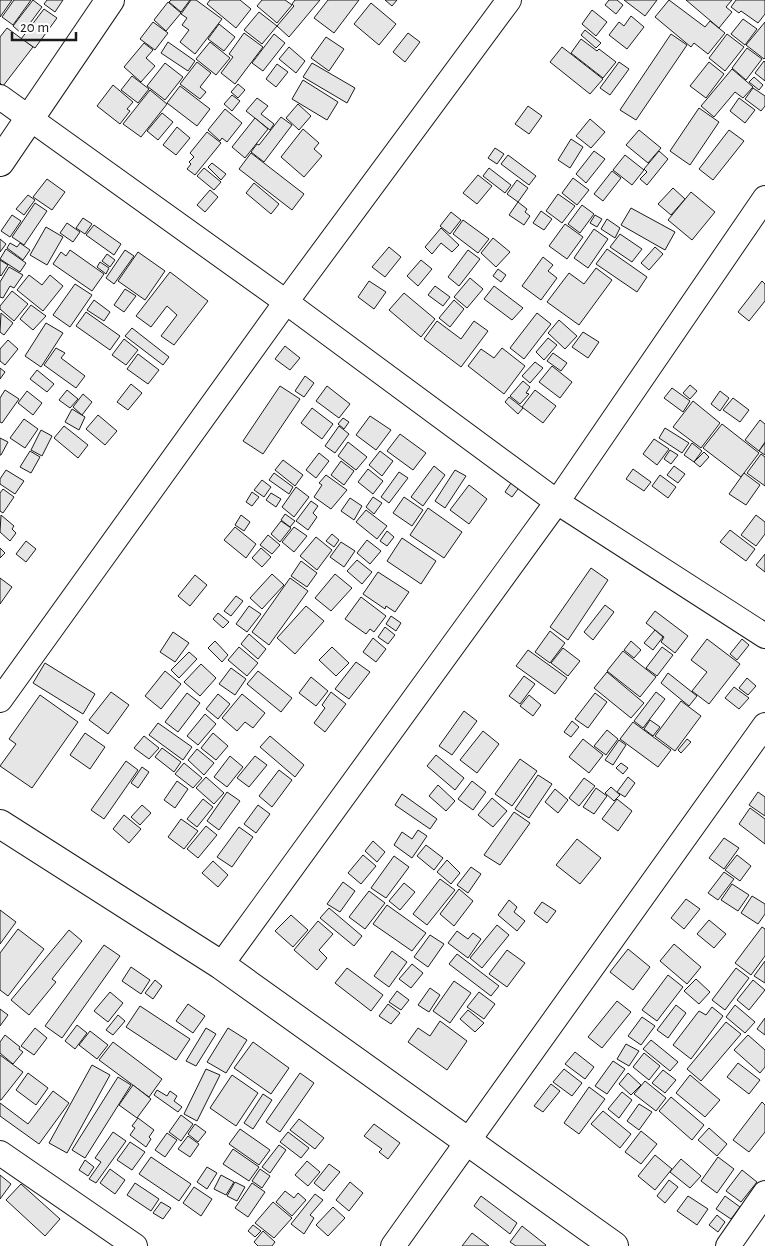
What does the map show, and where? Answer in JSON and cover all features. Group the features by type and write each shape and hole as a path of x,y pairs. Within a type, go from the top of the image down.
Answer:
{"main road":[{"path":"0,162 110,0"},
{"path":"0,824 221,965 614,1246"}],"street":[{"path":"0,700 286,302 509,0"},
{"path":"0,97 286,302 557,502 765,636"},
{"path":"221,965 557,502 765,198"},
{"path":"393,1246 765,725"},
{"path":"0,1153 136,1246"},
{"path":"728,1246 765,1193"}],"building":[{"path":"0,0 12,0 0,17"},
{"path":"14,0 31,0 13,25 2,17"},
{"path":"33,0 42,7 22,34 13,26"},
{"path":"47,0 63,0 55,12 44,4"},
{"path":"171,0 190,0 181,12 169,2"},
{"path":"191,0 196,0 222,19 195,54 180,42 189,30 182,25 187,18 181,14"},
{"path":"210,0 240,0 251,9 236,28 207,4"},
{"path":"262,0 285,0 292,5 277,23 257,6"},
{"path":"295,0 320,0 289,37 277,26 294,6 292,4"},
{"path":"328,0 359,0 334,33 314,18"},
{"path":"385,0 397,0 392,6"},
{"path":"609,0 617,0 623,5 616,14 605,5"},
{"path":"624,0 657,0 645,16"},
{"path":"669,0 705,27 710,21 725,33 708,54 694,43 691,47 655,17"},
{"path":"686,0 732,0 726,7 732,12 719,28"},
{"path":"736,0 765,0 765,14 758,23 741,11 739,13 731,7"},
{"path":"168,2 181,13 166,31 154,20"},
{"path":"371,3 396,24 379,45 354,24"},
{"path":"44,9 57,18 35,48 21,39"},
{"path":"592,10 607,22 596,36 582,24"},
{"path":"259,12 277,26 262,44 244,30"},
{"path":"631,16 644,27 627,49 609,35 619,22 624,26"},
{"path":"743,19 757,29 745,45 731,34"},
{"path":"153,22 168,33 155,50 140,39"},
{"path":"765,22 765,58 764,59 746,45"},
{"path":"219,24 235,37 224,51 208,39"},
{"path":"7,28 33,47 3,86 0,83 0,37"},
{"path":"585,30 601,43 596,48 581,35"},
{"path":"244,33 263,47 235,84 221,73 233,57 229,54"},
{"path":"408,33 420,42 405,62 393,52"},
{"path":"274,34 285,43 263,71 252,63"},
{"path":"671,34 687,45 636,120 620,110"},
{"path":"727,34 744,47 725,71 709,58"},
{"path":"326,37 344,49 329,71 311,58"},
{"path":"581,39 597,51 599,49 616,62 603,78 571,53"},
{"path":"168,42 195,61 188,71 161,53"},
{"path":"210,42 230,58 216,75 196,59"},
{"path":"144,43 153,50 146,58 155,66 141,82 124,67"},
{"path":"289,47 305,61 296,73 279,59"},
{"path":"562,47 603,79 590,94 550,62"},
{"path":"747,48 762,59 746,80 732,68"},
{"path":"197,62 211,73 200,87 206,92 200,99 180,84"},
{"path":"619,62 629,69 610,95 600,88"},
{"path":"709,62 724,74 706,98 690,86"},
{"path":"765,62 765,81 755,73"},
{"path":"165,63 183,77 165,100 147,86"},
{"path":"312,63 355,88 347,103 303,77"},
{"path":"277,64 288,72 276,87 266,79"},
{"path":"732,69 753,87 743,98 735,92 714,117 701,106"},
{"path":"132,76 149,89 138,103 121,90"},
{"path":"754,77 763,85 759,90 749,82"},
{"path":"303,80 338,102 327,120 292,99"},
{"path":"238,84 245,90 238,98 231,92"},
{"path":"113,85 133,102 127,109 130,111 120,124 97,106"},
{"path":"180,86 210,109 197,126 167,103"},
{"path":"753,88 765,96 765,106 761,111 745,99"},
{"path":"150,90 167,104 141,137 123,124"},
{"path":"232,95 240,101 232,111 224,104"},
{"path":"257,98 268,106 261,114 274,124 270,130 246,111"},
{"path":"739,98 755,110 745,123 730,111"},
{"path":"298,104 311,116 299,130 286,118"},
{"path":"528,106 542,116 529,134 515,124"},
{"path":"699,108 719,122 690,165 670,151"},
{"path":"225,109 242,123 227,142 222,138 220,141 208,130"},
{"path":"162,113 173,122 158,140 147,131"},
{"path":"281,117 292,125 264,162 251,152 257,144 259,145"},
{"path":"255,118 268,129 245,158 232,147"},
{"path":"590,119 605,132 591,148 576,136"},
{"path":"177,127 190,138 176,155 163,145"},
{"path":"303,129 319,143 314,149 322,156 304,177 281,157"},
{"path":"639,130 661,148 648,163 626,145"},
{"path":"729,130 744,141 713,180 699,169"},
{"path":"207,132 221,143 195,175 187,169 191,164 189,162 194,157 190,153"},
{"path":"571,139 583,147 570,168 558,160"},
{"path":"495,148 504,154 497,164 488,158"},
{"path":"594,151 605,159 586,183 576,174"},
{"path":"659,151 668,159 647,185 640,179 647,172 644,169"},
{"path":"251,153 304,194 292,210 239,169"},
{"path":"508,155 536,176 529,185 501,164"},
{"path":"625,155 644,170 632,185 613,170"},
{"path":"212,163 226,174 221,180 208,167"},
{"path":"204,168 221,182 214,190 197,176"},
{"path":"489,168 511,185 505,193 483,176"},
{"path":"612,171 621,178 603,201 594,194"},
{"path":"478,175 492,186 477,204 463,193"},
{"path":"573,178 589,190 577,205 562,193"},
{"path":"47,179 65,192 52,210 33,197"},
{"path":"517,180 528,188 518,202 507,194"},
{"path":"254,183 279,204 271,214 246,193"},
{"path":"673,188 685,199 671,215 658,204"},
{"path":"210,190 218,197 205,212 197,205"},
{"path":"691,192 715,212 692,240 668,220"},
{"path":"558,194 575,206 562,223 546,211"},
{"path":"28,195 35,200 24,215 16,209"},
{"path":"518,202 527,209 525,212 530,216 524,225 509,215"},
{"path":"35,203 47,211 24,245 12,237"},
{"path":"582,205 594,214 580,233 568,224"},
{"path":"631,208 675,232 665,250 621,225"},
{"path":"541,211 552,219 544,230 533,223"},
{"path":"451,212 461,220 450,234 440,226"},
{"path":"12,215 21,221 10,237 1,231"},
{"path":"595,215 602,219 597,227 590,223"},
{"path":"83,218 92,224 85,234 76,228"},
{"path":"607,219 620,228 615,238 601,229"},
{"path":"463,220 489,239 478,253 453,234"},
{"path":"67,223 80,232 73,242 60,233"},
{"path":"565,224 583,237 567,259 549,246"},
{"path":"94,225 121,244 114,255 86,235"},
{"path":"46,227 63,237 47,265 30,255"},
{"path":"441,228 459,245 452,252 441,243 432,254 425,247"},
{"path":"594,229 608,239 588,268 574,258"},
{"path":"620,234 642,249 632,262 610,247"},
{"path":"493,238 510,252 496,267 481,253"},
{"path":"0,239 6,244 0,252"},
{"path":"10,243 17,247 20,243 30,250 23,260 7,248"},
{"path":"389,247 401,257 385,277 372,267"},
{"path":"655,247 663,254 649,270 641,263"},
{"path":"6,249 26,263 20,272 0,259"},
{"path":"607,249 647,277 637,292 596,264"},
{"path":"70,250 104,274 92,291 53,264 61,252 66,256"},
{"path":"125,250 134,256 114,284 106,278"},
{"path":"468,250 480,259 459,286 448,277"},
{"path":"138,252 165,271 145,300 118,281"},
{"path":"107,254 115,260 110,267 102,261"},
{"path":"543,257 553,265 548,271 557,278 541,300 522,286"},
{"path":"0,260 8,265 1,276 0,275"},
{"path":"421,260 432,269 418,286 407,276"},
{"path":"100,262 109,268 106,274 97,267"},
{"path":"9,267 23,275 14,288 10,286 3,298 0,297 0,282"},
{"path":"596,268 612,280 579,325 547,302 569,273 584,284"},
{"path":"498,269 506,275 501,282 493,276"},
{"path":"170,272 208,301 174,345 161,336 177,315 167,306 151,327 136,316"},
{"path":"29,275 42,285 50,275 63,286 43,311 17,290"},
{"path":"470,278 483,289 467,308 454,297"},
{"path":"369,281 386,292 374,309 358,297"},
{"path":"762,281 765,284 765,301 749,321 738,312"},
{"path":"75,284 92,295 70,327 53,315"},
{"path":"435,286 450,297 443,306 428,295"},
{"path":"494,286 523,308 512,320 484,299"},
{"path":"125,289 136,296 124,312 114,305"},
{"path":"12,291 28,304 14,321 0,309 0,306"},
{"path":"404,293 435,319 421,337 389,310"},
{"path":"94,300 110,312 104,321 87,310"},
{"path":"454,300 464,309 450,327 439,318"},
{"path":"31,305 46,316 33,330 20,319"},
{"path":"86,312 120,336 110,350 76,326"},
{"path":"1,313 13,323 4,335 0,332"},
{"path":"537,313 551,324 524,359 510,348"},
{"path":"559,320 577,336 565,349 548,333"},
{"path":"437,321 461,339 474,321 488,331 461,367 424,339"},
{"path":"46,323 63,333 41,367 25,356"},
{"path":"132,328 169,357 163,365 125,336"},
{"path":"583,332 599,342 588,358 572,347"},
{"path":"548,338 557,345 544,360 536,352"},
{"path":"124,339 138,350 126,365 112,355"},
{"path":"8,340 18,349 5,365 0,361 0,349"},
{"path":"285,346 300,358 290,370 275,359"},
{"path":"56,348 65,353 61,358 85,376 76,388 44,365"},
{"path":"502,348 525,366 504,394 468,366 481,349 494,358"},
{"path":"553,353 567,363 561,371 547,361"},
{"path":"138,354 159,370 148,384 127,369"},
{"path":"535,362 543,368 530,383 522,376"},
{"path":"552,366 572,382 560,398 539,382"},
{"path":"0,368 5,372 0,379"},
{"path":"37,370 54,384 47,392 30,379"},
{"path":"305,376 314,383 304,397 295,391"},
{"path":"523,381 530,387 526,393 529,394 520,404 510,396"},
{"path":"131,384 142,393 128,410 117,402"},
{"path":"690,385 697,391 690,399 683,393"},
{"path":"280,386 300,399 263,454 243,441"},
{"path":"327,386 350,404 339,418 316,401"},
{"path":"672,388 690,401 683,412 664,398"},
{"path":"5,390 19,399 2,423 0,422 0,398"},
{"path":"67,390 78,399 70,408 59,400"},
{"path":"535,390 556,406 543,423 522,407"},
{"path":"27,391 42,403 33,415 18,403"},
{"path":"720,391 729,398 720,411 711,404"},
{"path":"83,394 92,402 82,415 73,407"},
{"path":"509,397 523,408 518,414 505,402"},
{"path":"733,398 749,410 740,422 723,410"},
{"path":"693,401 720,423 701,448 673,427"},
{"path":"312,408 333,424 322,439 301,423"},
{"path":"72,409 85,417 79,430 65,422"},
{"path":"98,415 117,431 105,445 86,429"},
{"path":"370,416 391,430 376,450 356,435"},
{"path":"343,418 349,422 344,429 338,424"},
{"path":"24,419 38,429 25,448 10,438"},
{"path":"760,420 765,424 765,442 759,451 745,440"},
{"path":"722,424 759,453 741,477 703,448"},
{"path":"64,426 88,445 78,458 54,438"},
{"path":"339,426 349,434 335,453 325,446"},
{"path":"665,428 689,443 682,453 659,438"},
{"path":"41,430 52,436 42,456 31,450"},
{"path":"400,434 426,453 413,470 387,451"},
{"path":"0,438 8,442 1,455 0,455"},
{"path":"654,439 669,449 657,465 643,454"},
{"path":"348,442 367,457 356,470 338,456"},
{"path":"692,443 702,451 694,462 684,455"},
{"path":"765,443 765,455 759,451"},
{"path":"670,450 678,455 671,464 664,459"},
{"path":"30,451 40,457 31,473 20,467"},
{"path":"380,451 393,461 382,476 369,465"},
{"path":"704,452 709,457 700,467 694,462"},
{"path":"319,453 329,461 316,478 306,470"},
{"path":"761,454 765,457 765,486 747,473"},
{"path":"283,460 303,475 295,486 275,470"},
{"path":"341,461 354,471 344,485 331,475"},
{"path":"434,466 445,475 423,506 411,497"},
{"path":"674,466 685,474 678,483 667,475"},
{"path":"368,469 383,481 373,494 358,482"},
{"path":"633,469 651,482 644,491 626,479"},
{"path":"6,470 24,481 15,494 0,484 0,479"},
{"path":"455,470 466,476 445,508 435,501"},
{"path":"399,472 408,478 389,503 381,497"},
{"path":"274,473 293,487 289,494 269,480"},
{"path":"744,473 760,485 746,505 729,494"},
{"path":"326,475 347,490 331,509 314,497 322,485 319,483"},
{"path":"660,475 676,487 668,498 652,486"},
{"path":"262,480 271,487 264,497 254,490"},
{"path":"513,480 521,485 512,497 505,492"},
{"path":"469,485 487,499 469,524 450,510"},
{"path":"296,487 309,497 294,517 282,507"},
{"path":"3,489 14,497 3,513 0,511 0,493"},
{"path":"252,492 259,497 252,506 246,502"},
{"path":"271,493 281,499 276,507 266,500"},
{"path":"373,497 382,503 374,514 366,507"},
{"path":"404,497 423,510 412,526 393,513"},
{"path":"350,498 362,506 354,520 341,511"},
{"path":"311,501 318,506 313,513 317,517 308,530 296,521"},
{"path":"428,508 462,532 444,558 410,535"},
{"path":"366,510 387,526 377,539 356,522"},
{"path":"285,514 295,521 290,527 281,520"},
{"path":"1,515 14,526 12,529 16,533 10,541 0,532"},
{"path":"241,515 250,522 244,531 235,525"},
{"path":"756,515 765,522 765,534 756,546 741,535"},
{"path":"281,521 291,528 280,542 271,534"},
{"path":"235,527 256,544 246,558 224,540"},
{"path":"294,527 307,536 294,552 282,542"},
{"path":"730,530 755,549 746,561 720,542"},
{"path":"387,531 394,537 387,546 380,541"},
{"path":"332,534 339,540 334,547 326,541"},
{"path":"268,535 280,545 272,554 260,545"},
{"path":"316,537 332,550 317,570 300,556"},
{"path":"402,538 436,561 421,584 387,561"},
{"path":"367,540 381,551 370,564 357,553"},
{"path":"26,541 36,549 26,562 16,554"},
{"path":"341,542 355,551 344,567 330,557"},
{"path":"0,548 5,553 0,558"},
{"path":"261,548 271,557 262,567 252,558"},
{"path":"765,554 765,572 756,565"},
{"path":"357,560 372,572 362,584 347,571"},
{"path":"301,561 317,573 307,587 291,576"},
{"path":"591,568 608,580 568,640 550,627"},
{"path":"378,572 409,592 395,612 386,606 385,609 363,594"},
{"path":"272,574 284,585 262,609 250,598"},
{"path":"335,574 352,588 331,611 315,598"},
{"path":"195,575 207,585 190,606 178,596"},
{"path":"0,578 12,587 0,604"},
{"path":"290,578 308,591 269,645 252,632"},
{"path":"236,596 243,601 231,616 224,611"},
{"path":"361,597 386,616 374,632 370,629 366,634 345,619"},
{"path":"605,605 614,612 593,640 584,632"},
{"path":"249,606 261,614 247,632 236,624"},
{"path":"306,606 324,621 295,654 277,638"},
{"path":"655,611 688,636 675,653 661,642 664,637 646,623"},
{"path":"218,613 229,622 223,628 213,619"},
{"path":"391,616 401,623 396,631 386,624"},
{"path":"385,627 395,635 388,644 378,637"},
{"path":"655,630 663,637 653,650 644,643"},
{"path":"550,631 565,643 550,663 535,652"},
{"path":"173,632 189,643 175,662 160,652"},
{"path":"249,634 266,649 258,659 241,644"},
{"path":"373,638 386,649 376,662 363,652"},
{"path":"707,639 740,664 709,704 692,691 707,672 691,660"},
{"path":"742,639 749,645 737,660 730,654"},
{"path":"215,641 228,655 222,662 208,648"},
{"path":"631,641 641,650 634,658 624,650"},
{"path":"239,647 258,663 247,676 228,660"},
{"path":"332,647 349,663 336,676 319,660"},
{"path":"662,647 673,655 657,676 646,668"},
{"path":"563,648 580,661 568,676 551,663"},
{"path":"528,650 567,678 555,694 516,666"},
{"path":"623,651 656,677 640,697 607,671"},
{"path":"189,652 197,659 179,678 171,670"},
{"path":"356,662 370,672 349,699 335,689"},
{"path":"45,663 95,694 83,714 33,683"},
{"path":"201,664 216,678 200,696 184,682"},
{"path":"231,668 246,679 235,695 219,684"},
{"path":"165,671 181,684 161,709 145,696"},
{"path":"258,671 292,698 281,712 247,684"},
{"path":"607,672 644,703 631,718 594,688"},
{"path":"668,673 697,696 689,706 661,683"},
{"path":"524,676 535,684 520,704 509,696"},
{"path":"311,677 328,691 316,706 299,693"},
{"path":"747,678 756,686 748,695 739,688"},
{"path":"734,687 749,698 739,709 725,698"},
{"path":"111,692 129,705 108,734 89,720"},
{"path":"331,692 346,704 325,732 314,723 325,708 322,705"},
{"path":"656,692 665,699 643,728 634,721"},
{"path":"187,693 200,703 178,732 165,722"},
{"path":"595,693 607,702 588,728 575,719"},
{"path":"218,694 230,704 218,719 206,709"},
{"path":"242,694 265,713 253,728 245,722 237,731 222,718"},
{"path":"40,695 78,722 32,788 0,766 16,744 9,739"},
{"path":"529,695 541,705 533,716 520,706"},
{"path":"681,701 701,716 675,751 655,736"},
{"path":"464,711 477,721 452,755 439,746"},
{"path":"205,714 216,724 198,745 187,736"},
{"path":"650,720 660,727 653,736 644,729"},
{"path":"572,721 579,727 571,737 564,732"},
{"path":"633,722 671,750 658,767 620,739"},
{"path":"158,723 192,747 183,760 149,735"},
{"path":"607,730 618,739 606,755 594,746"},
{"path":"483,731 499,744 477,773 460,760"},
{"path":"85,733 105,747 90,769 70,755"},
{"path":"213,733 228,746 216,760 201,748"},
{"path":"144,736 159,748 149,759 134,748"},
{"path":"270,736 304,765 295,777 260,747"},
{"path":"583,739 603,755 589,773 569,757"},
{"path":"687,739 691,742 681,753 678,750"},
{"path":"619,740 626,745 613,765 605,760"},
{"path":"162,748 181,762 174,772 155,757"},
{"path":"197,749 214,763 204,775 188,760"},
{"path":"436,755 464,778 455,790 427,766"},
{"path":"230,756 243,767 227,787 214,777"},
{"path":"255,756 267,765 249,787 237,778"},
{"path":"520,759 537,771 512,806 495,794"},
{"path":"126,761 138,770 104,819 91,810"},
{"path":"184,763 202,778 193,788 175,774"},
{"path":"621,763 628,768 623,774 616,768"},
{"path":"142,767 149,772 138,788 131,783"},
{"path":"279,770 292,780 272,807 259,796"},
{"path":"538,775 552,784 529,818 515,809"},
{"path":"206,777 224,793 214,804 196,788"},
{"path":"628,777 635,783 625,797 617,792"},
{"path":"584,778 595,786 579,806 569,798"},
{"path":"177,781 188,789 175,808 164,800"},
{"path":"472,781 486,792 473,810 458,799"},
{"path":"438,785 455,801 446,811 429,796"},
{"path":"611,787 620,795 614,801 605,793"},
{"path":"596,788 607,796 594,814 583,807"},
{"path":"555,789 568,800 558,813 545,802"},
{"path":"227,792 240,801 219,830 207,821"},
{"path":"758,792 765,797 765,816 749,805"},
{"path":"402,794 437,819 430,829 395,805"},
{"path":"492,798 507,811 493,827 478,815"},
{"path":"203,799 213,807 197,827 187,819"},
{"path":"617,799 632,811 618,831 602,819"},
{"path":"142,805 151,813 140,825 131,817"},
{"path":"258,805 270,814 256,833 244,824"},
{"path":"750,808 765,819 765,844 739,824"},
{"path":"514,812 530,823 500,865 484,855"},
{"path":"124,815 141,829 129,843 113,829"},
{"path":"181,819 198,831 184,849 168,837"},
{"path":"206,826 217,835 198,858 187,849"},
{"path":"239,827 253,837 232,867 217,857"},
{"path":"418,830 427,836 412,858 394,845 402,832 412,839"},
{"path":"724,838 739,848 724,869 709,858"},
{"path":"577,839 601,858 580,884 556,865"},
{"path":"373,841 385,852 377,862 365,851"},
{"path":"426,845 443,858 434,870 417,856"},
{"path":"363,855 376,866 361,884 348,873"},
{"path":"737,855 751,866 740,881 725,870"},
{"path":"394,856 409,867 386,898 371,888"},
{"path":"447,860 460,873 451,884 437,872"},
{"path":"213,861 228,875 218,887 202,873"},
{"path":"471,867 481,874 468,893 457,885"},
{"path":"724,872 734,879 718,900 708,893"},
{"path":"440,879 455,890 427,925 413,914"},
{"path":"343,882 355,891 340,912 327,904"},
{"path":"404,883 415,892 400,910 389,901"},
{"path":"732,884 749,895 738,911 721,900"},
{"path":"459,889 473,901 454,926 440,914"},
{"path":"369,891 385,903 365,929 349,917"},
{"path":"752,896 765,904 765,914 758,924 741,913"},
{"path":"686,899 700,909 684,929 671,918"},
{"path":"509,900 517,907 514,912 525,921 517,931 498,915"},
{"path":"542,902 556,911 547,923 534,913"},
{"path":"387,905 426,933 412,951 373,924"},
{"path":"329,908 362,936 354,946 320,918"},
{"path":"0,910 16,922 0,944"},
{"path":"291,915 308,930 293,947 275,931"},
{"path":"709,920 726,934 714,948 697,934"},
{"path":"318,921 333,934 319,950 327,958 317,970 294,950"},
{"path":"497,925 509,935 482,968 470,958"},
{"path":"762,927 765,929 765,956 751,975 735,963"},
{"path":"18,929 44,949 8,996 0,990 0,953"},
{"path":"69,930 82,941 52,979 56,982 29,1015 11,1000"},
{"path":"457,931 468,939 473,933 481,939 468,958 448,943"},
{"path":"430,935 444,944 428,967 414,957"},
{"path":"674,944 701,967 687,984 660,961"},
{"path":"104,945 120,956 62,1038 45,1026"},
{"path":"628,949 650,967 633,990 610,972"},
{"path":"507,950 525,963 507,987 489,974"},
{"path":"392,951 407,962 389,987 374,976"},
{"path":"457,954 499,986 491,996 449,964"},
{"path":"765,961 765,983 754,976"},
{"path":"412,964 423,973 411,988 399,979"},
{"path":"131,967 150,980 141,994 122,981"},
{"path":"347,968 383,995 371,1011 335,983"},
{"path":"736,968 749,978 725,1010 712,1000"},
{"path":"668,975 683,987 657,1021 642,1010"},
{"path":"696,979 710,992 699,1004 684,991"},
{"path":"155,980 162,986 153,999 145,993"},
{"path":"753,980 765,990 749,1010 737,1000"},
{"path":"454,981 471,993 450,1023 433,1011"},
{"path":"430,988 440,995 429,1012 418,1005"},
{"path":"397,991 409,1000 401,1010 389,1002"},
{"path":"110,992 123,1003 108,1022 94,1011"},
{"path":"479,992 495,1004 484,1019 467,1007"},
{"path":"617,1001 631,1012 602,1048 588,1037"},
{"path":"188,1004 205,1016 193,1033 176,1021"},
{"path":"388,1004 400,1013 391,1024 379,1016"},
{"path":"676,1005 686,1013 668,1038 657,1030"},
{"path":"735,1005 755,1022 745,1033 726,1017"},
{"path":"140,1006 190,1039 176,1060 126,1027"},
{"path":"712,1007 723,1016 691,1059 673,1045 699,1011 706,1015"},
{"path":"0,1009 8,1015 0,1026"},
{"path":"468,1010 484,1023 475,1032 460,1019"},
{"path":"118,1015 125,1021 113,1035 106,1030"},
{"path":"642,1017 655,1026 641,1045 628,1036"},
{"path":"765,1018 765,1035 757,1029"},
{"path":"440,1021 467,1041 447,1070 408,1042 418,1028 430,1036"},
{"path":"726,1022 741,1034 701,1081 687,1069"},
{"path":"77,1025 87,1033 75,1049 65,1041"},
{"path":"35,1028 47,1038 34,1055 21,1046"},
{"path":"206,1028 216,1034 196,1066 186,1061"},
{"path":"228,1028 247,1040 226,1073 207,1062"},
{"path":"90,1031 108,1045 97,1059 79,1045"},
{"path":"5,1035 20,1047 19,1049 23,1052 13,1064 0,1053 0,1042"},
{"path":"748,1035 765,1050 765,1067 760,1073 734,1050"},
{"path":"651,1040 678,1062 670,1071 643,1049"},
{"path":"113,1042 162,1079 149,1097 99,1060"},
{"path":"253,1042 289,1068 271,1094 234,1068"},
{"path":"626,1044 639,1051 629,1066 617,1059"},
{"path":"575,1052 594,1067 585,1079 565,1064"},
{"path":"644,1053 660,1066 649,1080 633,1067"},
{"path":"0,1055 23,1072 1,1100 0,1100"},
{"path":"613,1061 625,1069 607,1094 595,1086"},
{"path":"738,1063 760,1080 749,1094 727,1077"},
{"path":"92,1065 110,1075 67,1153 49,1143"},
{"path":"206,1069 220,1075 197,1121 184,1114"},
{"path":"564,1069 582,1083 572,1096 553,1082"},
{"path":"663,1070 676,1080 665,1093 652,1083"},
{"path":"28,1073 48,1088 36,1105 16,1090"},
{"path":"300,1073 314,1083 280,1132 266,1122"},
{"path":"628,1073 641,1085 631,1095 619,1084"},
{"path":"232,1075 258,1093 236,1126 210,1108"},
{"path":"690,1075 720,1100 705,1117 676,1093"},
{"path":"118,1077 131,1085 85,1158 72,1150"},
{"path":"645,1081 666,1098 656,1111 634,1094"},
{"path":"551,1084 560,1091 543,1112 534,1106"},
{"path":"133,1085 151,1099 137,1118 119,1105"},
{"path":"589,1087 605,1099 579,1134 564,1123"},
{"path":"157,1090 167,1096 170,1091 177,1096 174,1101 182,1107 178,1112 154,1095"},
{"path":"53,1091 69,1103 39,1144 0,1116 0,1103 28,1124"},
{"path":"622,1092 632,1100 619,1118 608,1109"},
{"path":"263,1094 272,1100 253,1129 244,1123"},
{"path":"671,1097 704,1125 692,1140 659,1111"},
{"path":"762,1102 765,1105 765,1132 749,1152 733,1140"},
{"path":"639,1104 652,1112 639,1130 627,1121"},
{"path":"603,1111 631,1134 620,1148 591,1124"},
{"path":"181,1115 193,1124 181,1141 169,1132"},
{"path":"138,1118 154,1130 149,1137 151,1139 146,1147 130,1135 135,1128 132,1126"},
{"path":"299,1119 324,1138 315,1149 290,1130"},
{"path":"195,1124 206,1132 198,1142 188,1134"},
{"path":"374,1124 400,1143 388,1159 379,1152 382,1149 364,1136"},
{"path":"709,1128 727,1144 717,1156 698,1140"},
{"path":"240,1129 270,1150 259,1165 229,1144"},
{"path":"641,1131 657,1144 641,1164 625,1152"},
{"path":"113,1132 126,1141 96,1183 89,1179 101,1162 95,1158"},
{"path":"288,1132 309,1148 301,1158 280,1142"},
{"path":"167,1133 177,1140 165,1157 155,1150"},
{"path":"188,1136 199,1144 190,1157 178,1149"},
{"path":"130,1142 145,1152 132,1170 117,1160"},
{"path":"279,1145 286,1150 270,1173 262,1167"},
{"path":"233,1149 259,1167 249,1181 223,1164"},
{"path":"655,1155 672,1169 655,1190 638,1176"},
{"path":"151,1157 191,1184 179,1201 139,1174"},
{"path":"718,1157 734,1169 717,1193 701,1181"},
{"path":"681,1159 701,1176 690,1188 670,1172"},
{"path":"85,1160 94,1167 88,1176 79,1170"},
{"path":"307,1161 320,1172 308,1186 295,1175"},
{"path":"329,1164 340,1172 324,1191 314,1183"},
{"path":"207,1167 217,1173 207,1189 197,1182"},
{"path":"110,1169 125,1180 115,1194 100,1183"},
{"path":"260,1169 270,1176 262,1188 252,1181"},
{"path":"742,1170 757,1182 741,1202 726,1191"},
{"path":"0,1175 11,1184 0,1199"},
{"path":"221,1175 234,1182 226,1195 214,1189"},
{"path":"669,1180 678,1187 665,1203 657,1196"},
{"path":"235,1182 245,1187 237,1201 227,1196"},
{"path":"350,1182 363,1193 349,1211 336,1200"},
{"path":"135,1183 159,1199 151,1211 127,1195"},
{"path":"252,1183 265,1192 248,1217 235,1208"},
{"path":"21,1184 60,1219 45,1236 6,1200"},
{"path":"194,1187 212,1199 201,1216 183,1203"},
{"path":"285,1191 294,1198 298,1193 306,1200 292,1216 276,1202"},
{"path":"315,1194 323,1200 310,1215 314,1218 304,1234 291,1224"},
{"path":"481,1196 517,1223 510,1234 474,1206"},
{"path":"688,1196 708,1209 697,1225 677,1211"},
{"path":"725,1196 740,1207 731,1219 716,1209"},
{"path":"161,1202 171,1208 163,1219 153,1213"},
{"path":"273,1202 292,1218 274,1238 255,1223"},
{"path":"333,1207 345,1218 328,1236 316,1225"},
{"path":"717,1215 725,1222 718,1232 709,1225"},
{"path":"253,1225 261,1231 255,1237 248,1231"},
{"path":"522,1226 546,1245 516,1246 510,1242"},
{"path":"263,1231 275,1242 272,1246 258,1246 254,1242"},
{"path":"472,1233 489,1246 462,1246"}]}
